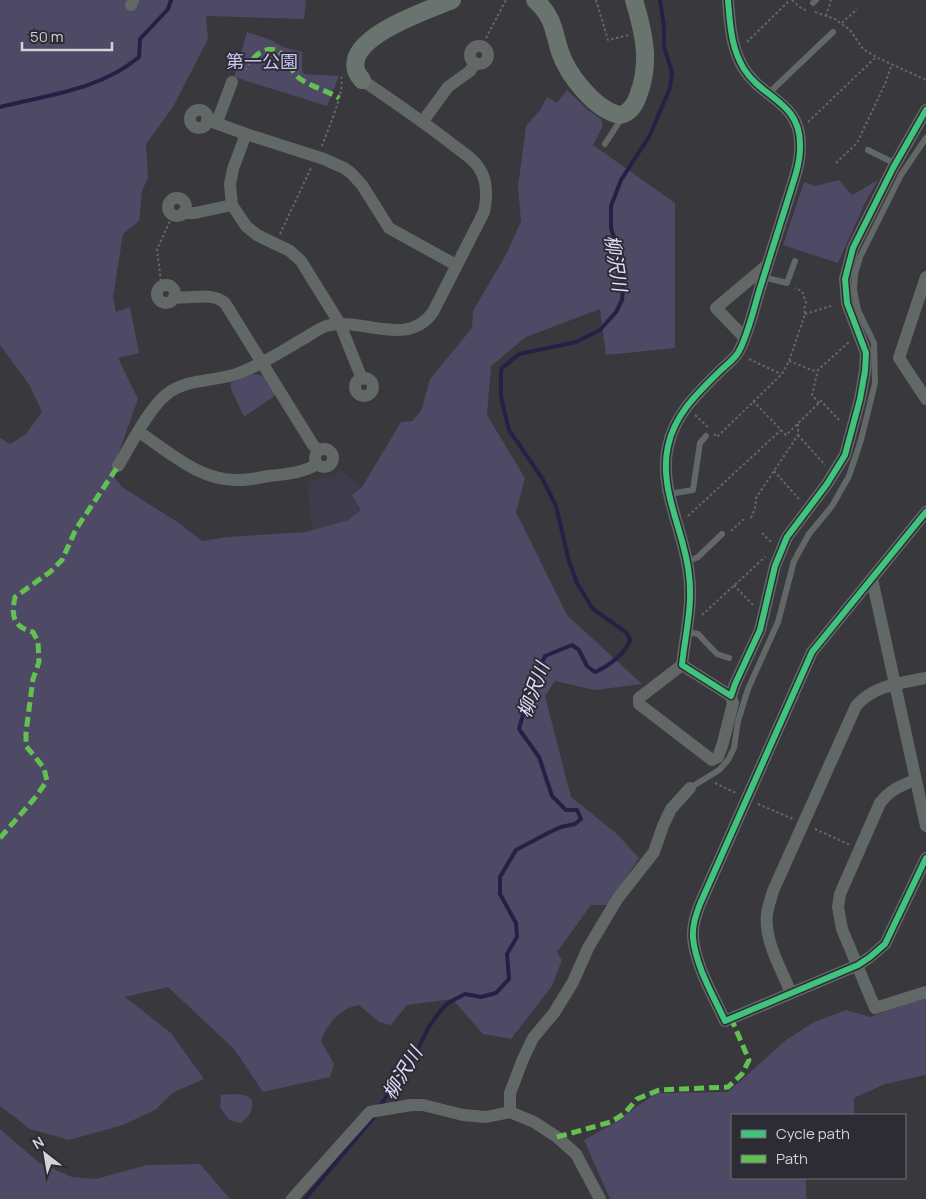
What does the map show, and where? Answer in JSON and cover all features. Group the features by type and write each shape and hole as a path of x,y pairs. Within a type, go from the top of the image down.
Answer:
{"street":[{"path":"118,466 157,404 175,389 236,374 262,362 324,327 340,324 401,331 421,325 433,312 484,212 487,199 485,181 479,168 468,156 423,121 362,80 356,72 355,63 358,56 378,33 389,26 452,0"},
{"path":"535,0 549,16 554,26 560,52 577,82 602,107 616,114 624,115 636,102 645,69 646,46 634,0"},
{"path":"728,0 732,40 737,56 744,70 754,81 780,101 791,113 800,130 801,146 799,163 739,352 686,406 674,428 668,446 666,465 669,494 687,562 690,595 686,632 682,665 639,698 639,704 712,760 718,757 723,743 733,703 731,696 760,630 775,566 787,537 827,484 845,455 860,399 866,352 847,303 845,279 896,164 926,110"},
{"path":"423,121 448,88 470,71 475,63"},
{"path":"232,82 212,121 324,159 351,173 362,185 389,228 456,265"},
{"path":"246,134 233,169 230,184 232,205 246,226 257,235 290,251 301,261 340,324 362,379"},
{"path":"183,213 195,213 232,205"},
{"path":"744,337 716,308 765,271"},
{"path":"926,277 899,358 926,399"},
{"path":"139,432 200,472 217,478 238,480 287,474 309,470 318,464 315,458 318,450 313,445 225,303 220,298 205,296 185,299 174,297"},
{"path":"926,512 812,652 700,904 694,921 693,937 697,957 724,1021 858,965 885,944 926,858"},
{"path":"872,579 926,826"},
{"path":"682,665 731,696"},
{"path":"791,992 769,939 766,926 767,913 773,891 856,706 874,690 926,678"},
{"path":"915,780 895,788 880,803 861,850 840,894 838,907 842,929 875,1008 926,992"},
{"path":"510,1112 510,1093 523,1059 534,1038 554,1013 573,982 588,948 618,898 654,852 663,826 672,809 690,788"},
{"path":"292,1199 378,1111 411,1105 423,1105 463,1115 486,1117 510,1112 534,1122 557,1136 576,1154 600,1199"}],"lane":[{"path":"769,94 833,32"},
{"path":"605,144 624,115"},
{"path":"690,788 719,770 728,760 734,748 738,721 748,689 778,622 794,561 809,534 832,506 849,476 861,440 874,383 875,359 874,343 858,310 854,290 856,252 901,174 926,138"},
{"path":"868,150 896,164"},
{"path":"765,271 787,284 795,261"},
{"path":"669,494 693,490 700,443 706,436"},
{"path":"687,562 698,557 722,534"},
{"path":"686,632 698,634 717,654 729,658"}],"path":[{"path":"486,38 506,0"},
{"path":"596,0 608,40 633,34"},
{"path":"741,47 791,0 802,9 807,10"},
{"path":"826,16 831,0"},
{"path":"842,24 857,9"},
{"path":"813,11 835,19 850,30 862,49 926,80"},
{"path":"805,125 876,57"},
{"path":"242,66 246,70 253,59"},
{"path":"836,163 857,143 885,84 892,64"},
{"path":"320,153 343,82 341,76"},
{"path":"276,243 309,171"},
{"path":"161,281 157,249 170,221"},
{"path":"700,419 717,437 782,374 789,361 805,314 806,302 802,291 787,284"},
{"path":"805,314 840,303"},
{"path":"846,427 821,401 819,403 812,395 818,370 853,338"},
{"path":"789,361 818,372"},
{"path":"752,362 782,374"},
{"path":"754,401 786,435 819,403"},
{"path":"751,518 755,509 756,498 798,435 798,424"},
{"path":"683,521 781,430"},
{"path":"798,435 829,470"},
{"path":"774,470 804,504"},
{"path":"722,534 730,532 744,519"},
{"path":"762,533 776,547"},
{"path":"701,615 768,554"},
{"path":"734,585 753,605 759,605"},
{"path":"706,778 861,850"}],"shaded area":[{"path":"340,470 362,487 361,510 348,520 312,530 307,482 334,476"}],"green space":[{"path":"0,0 306,0 304,19 206,16 208,39 173,107 146,144 148,177 142,192 139,221 123,234 113,297 116,312 130,307 139,353 118,358 138,399 115,463 115,478 122,487 179,523 202,541 228,537 306,532 348,520 361,510 352,495 362,487 401,422 412,421 421,411 430,379 472,328 473,311 507,253 521,221 518,187 526,126 540,110 547,97 557,103 567,90 589,111 601,119 603,126 593,145 675,203 675,348 606,355 600,309 526,337 491,366 487,415 525,478 516,512 567,615 642,684 595,690 555,681 545,696 571,797 617,834 639,858 608,905 591,905 557,952 562,960 552,986 511,1039 483,1034 452,999 407,1005 391,1025 379,1022 359,1005 340,1013 331,1023 321,1041 334,1064 330,1077 263,1092 234,1049 168,987 125,997 171,1033 204,1079 174,1092 155,1110 123,1125 69,1140 30,1129 0,1106 0,438 10,444 26,434 42,412 30,386 0,345"},
{"name":"第一公園","path":"247,32 271,40 283,47 302,52 302,71 304,74 339,76 327,106 234,77"},
{"path":"839,180 852,195 878,180 865,203 838,263 783,245 804,182 815,186"},
{"path":"253,374 264,376 276,395 244,417 231,389 231,382"},
{"path":"926,997 926,1075 885,1084 854,1098 855,1114 731,1114 731,1179 806,1179 806,1199 610,1199 584,1140 611,1125 656,1093 728,1092 786,1040 814,1022 846,1010 870,1017"},
{"path":"221,1095 244,1095 252,1099 250,1113 241,1123 229,1120 220,1107"},
{"path":"0,1129 38,1162 72,1177 96,1179 147,1165 200,1164 230,1199 0,1199"}],"waterway":[{"path":"0,107 72,90 107,77 124,68 139,57 140,39 168,9 171,0"},
{"name":"柳沢川","path":"380,1106 417,1051 428,1028 448,1003 465,994 481,997 496,993 509,979 507,954 517,937 516,923 500,894 500,877 516,850 561,827 575,824 581,819 577,810 566,810 552,796 539,757 519,729 531,687 545,656 572,645 579,650 587,666 595,672 616,659 625,650 630,640 627,633 593,609 577,583 569,561 556,506 542,478 509,430 501,397 501,369 519,354 576,342 600,330 616,312 622,300 622,276 617,247 611,228 611,206 621,180 650,135 670,88 672,72 664,47 664,26 660,0"},
{"name":"柳沢川","path":"305,1199 376,1115"}],"marked path":[{"path":"253,59 266,50 278,51 299,78 339,98"},
{"path":"0,838 47,781 44,768 26,746 33,679 39,662 38,642 33,632 17,624 13,610 15,597 50,572 62,560 76,529 118,466"},
{"path":"557,1137 611,1122 625,1113 637,1099 659,1090 728,1087 742,1074 749,1060 731,1018"}],"cycle path":[{"path":"728,0 736,53 744,69 752,79 779,102 794,119 800,144 795,177 743,344 738,354 696,395 682,413 671,434 668,446 666,479 687,559 690,586 682,665 731,696 760,630 775,566 787,537 827,484 845,455 860,399 866,353 847,303 845,279 853,248 893,168 926,110"},
{"path":"926,512 812,652 700,904 693,929 695,949 706,981 725,1021 858,965 870,957 885,944 926,858"}]}
